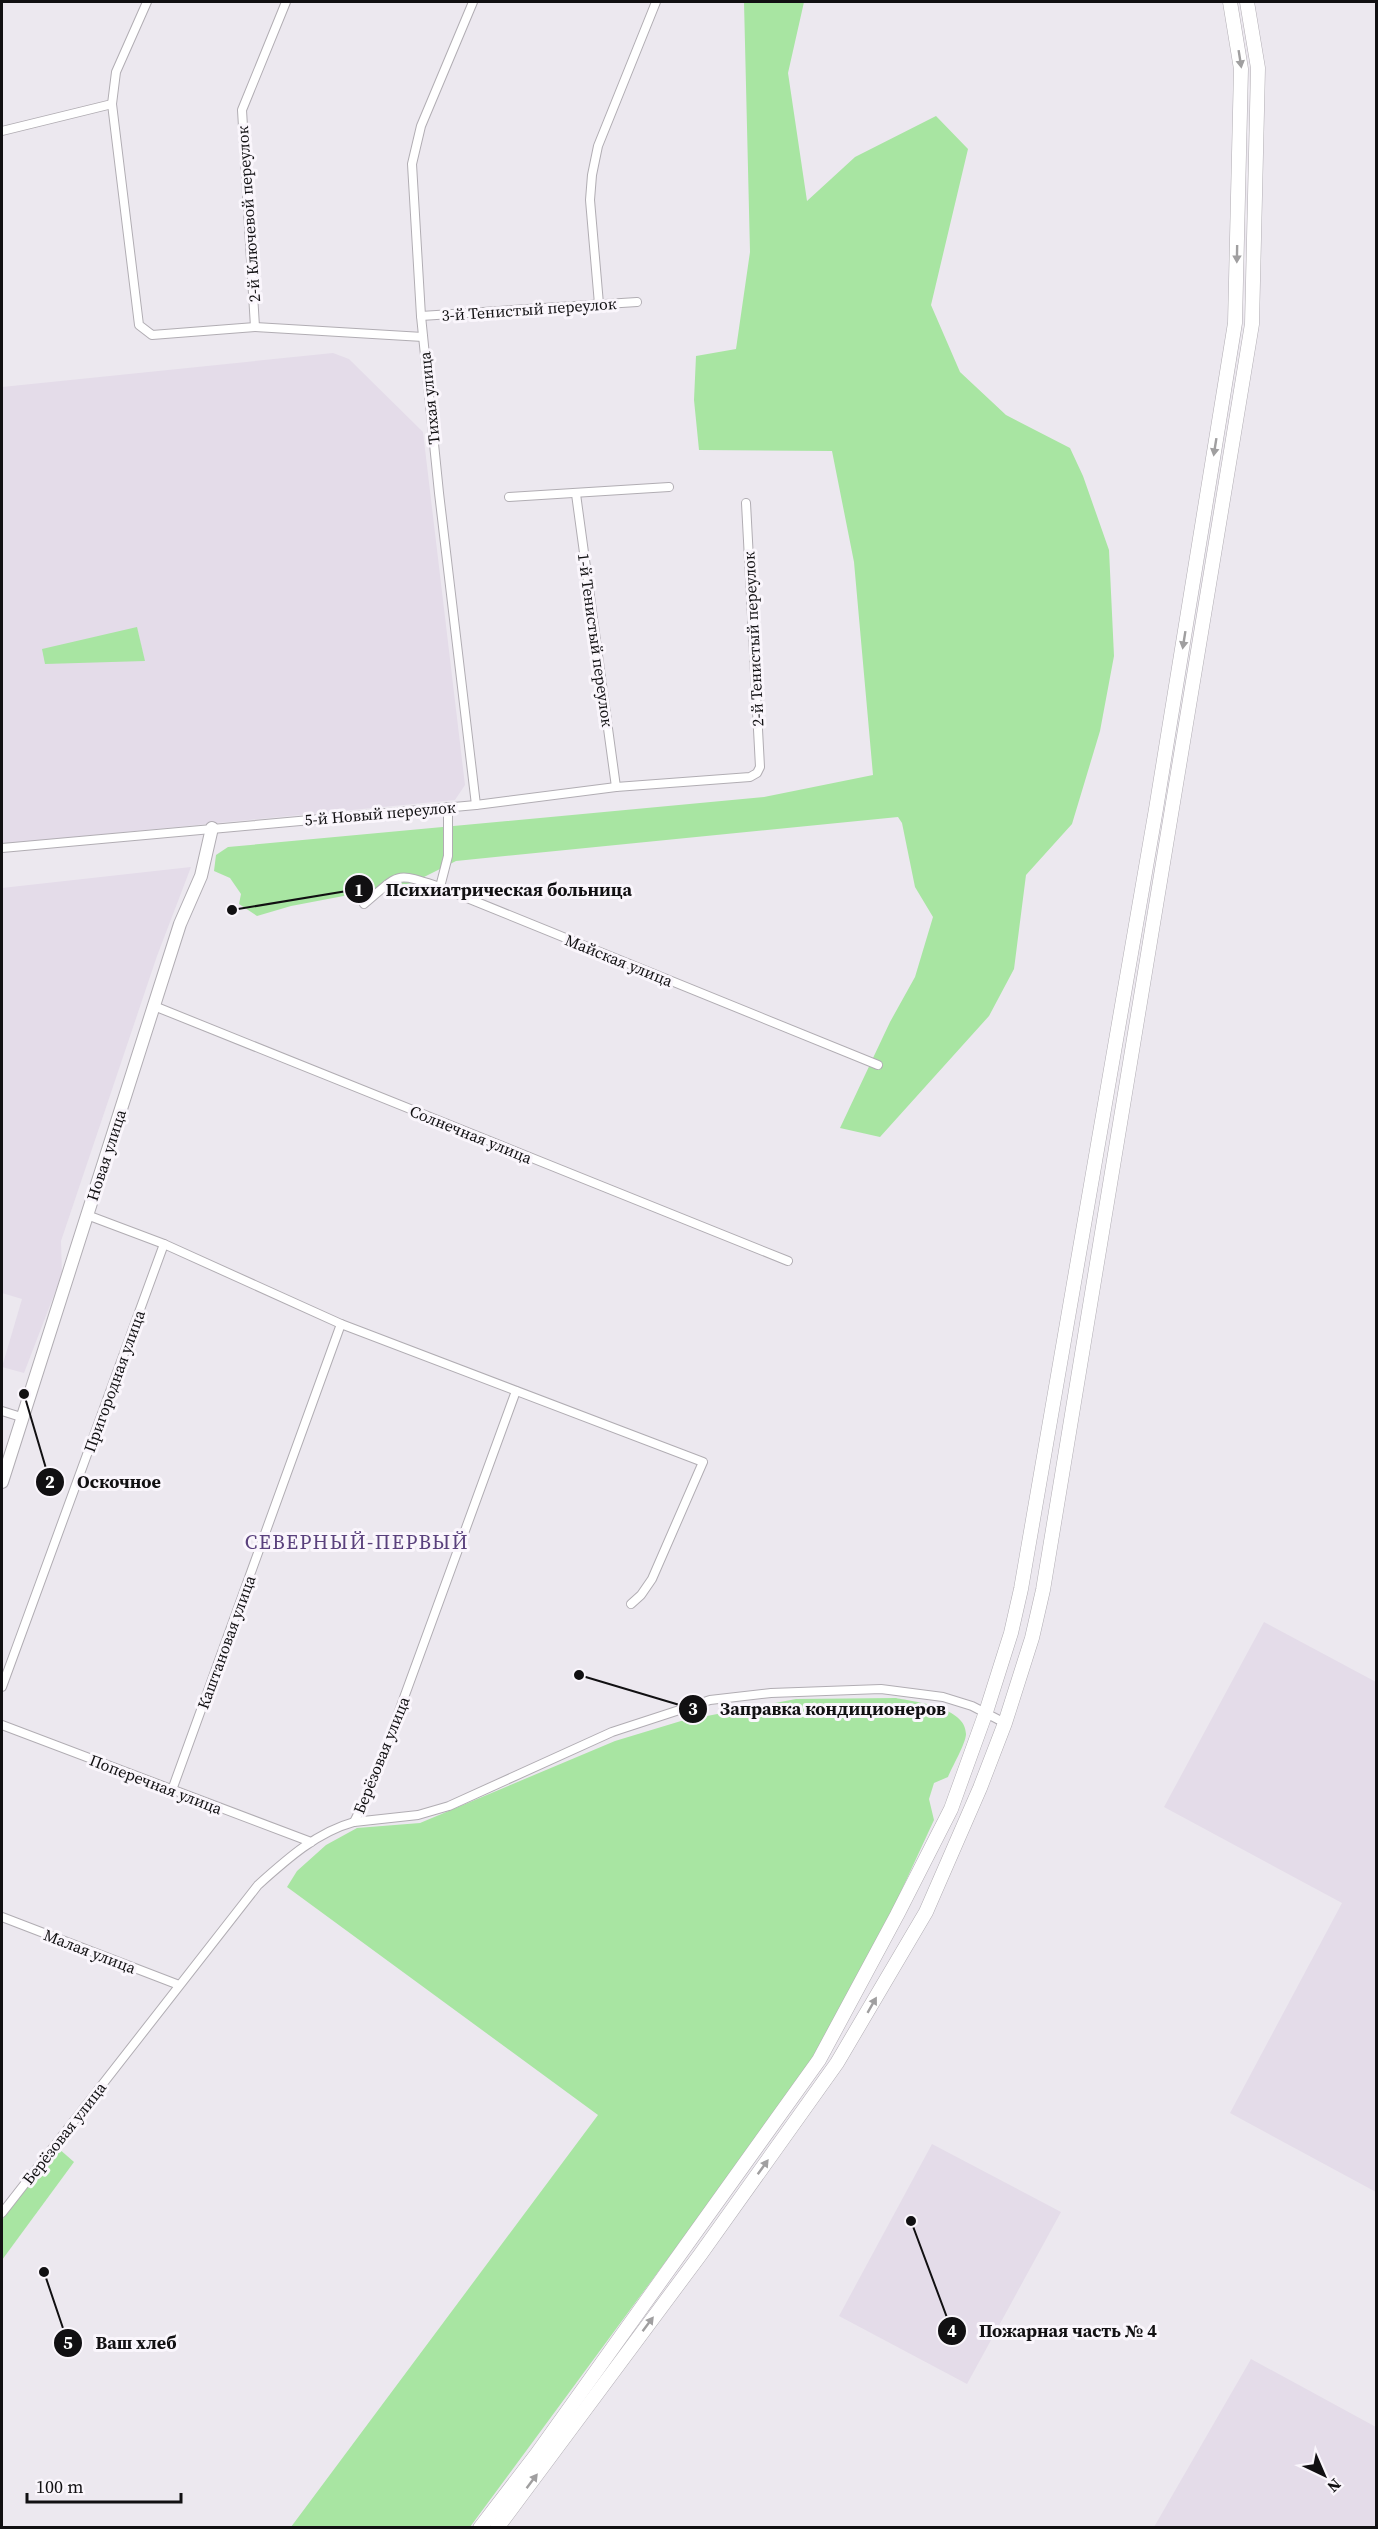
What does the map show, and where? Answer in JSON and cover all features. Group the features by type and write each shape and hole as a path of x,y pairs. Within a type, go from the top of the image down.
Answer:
{"main road":[{"path":"480,2528 537,2454 819,2060 951,1809 986,1712 1011,1633 1021,1589 1154,820 1235,323 1241,69 1230,2"},
{"path":"497,2528 700,2255 837,2063 926,1912 980,1788 1005,1723 1032,1638 1043,1590 1252,324 1258,68 1247,2"}],"street":[{"path":"147,2 116,72 112,104 139,325 152,335 255,327 423,337"},
{"name":"2-й Ключевой переулок","path":"255,327 242,110 286,2"},
{"name":"Тихая улица","path":"473,2 421,126 412,164 423,337 476,805"},
{"path":"599,304 590,200 592,175 598,146 656,2"},
{"path":"2,131 112,104"},
{"name":"3-й Тенистый переулок","path":"421,316 637,302"},
{"path":"509,497 669,487"},
{"name":"1-й Тенистый переулок","path":"576,494 616,787"},
{"name":"2-й Тенистый переулок","path":"746,503 760,767 757,773"},
{"name":"5-й Новый переулок","path":"2,848 476,805 616,787 750,777 757,773"},
{"path":"440,887 448,856 448,807"},
{"name":"Новая улица","path":"2,1482 180,924 201,876 212,828"},
{"name":"Майская улица","path":"364,904 396,878 407,876 440,887 878,1065"},
{"name":"Солнечная улица","path":"154,1006 788,1261"},
{"path":"87,1215 164,1244 341,1324 703,1462 652,1579 641,1595 631,1604"},
{"name":"Пригородная улица","path":"2,1687 164,1244"},
{"name":"Каштановая улица","path":"172,1790 341,1324"},
{"name":"Берёзовая улица","path":"2,2213 258,1885 311,1842 335,1827 354,1822 371,1788 516,1391"},
{"path":"2,1411 21,1417"},
{"path":"354,1822 418,1815 449,1806 612,1732 710,1700 771,1693 882,1689 931,1694 986,1712 1005,1723"},
{"name":"Поперечная улица","path":"2,1725 311,1842"},
{"name":"Малая улица","path":"2,1917 179,1985"}],"shaded area":[{"path":"333,353 349,359 423,432 465,785 455,800 2,844 2,387"},
{"path":"191,867 157,956 61,1241 62,1274 24,1373 2,1367 22,1299 2,1293 2,888"},
{"path":"1264,1622 1376,1682 1376,2192 1230,2113 1342,1903 1164,1807"},
{"path":"932,2144 1061,2212 967,2384 839,2316"},
{"path":"1251,2359 1376,2427 1376,2527 1154,2527"}],"green space":[{"path":"744,2 804,2 788,73 807,201 855,157 936,116 968,149 931,305 960,372 1006,415 1070,448 1083,476 1109,550 1114,656 1100,731 1072,824 1026,875 1014,969 989,1016 880,1137 840,1128 890,1022 915,977 933,917 915,887 902,823 898,817 456,861 412,883 291,906 257,916 239,904 241,894 230,878 214,871 216,855 228,847 764,797 873,775 854,562 832,451 699,450 694,400 696,356 736,349 750,252"},
{"path":"137,627 145,661 45,664 42,649"},
{"path":"896,1698 938,1707 949,1712 964,1725 966,1734 948,1777 934,1783 929,1799 934,1820 891,1913 809,2067 470,2527 291,2527 598,2115 287,1887 297,1871 326,1845 357,1828 420,1823 615,1741 681,1721 796,1699"},
{"path":"58,2148 74,2162 2,2260 2,2220"}],"place":[{"name":"Психиатрическая больница","path":"232,910"},
{"name":"Оскочное","path":"24,1394"},
{"name":"Заправка кондиционеров","path":"579,1675"},
{"name":"Пожарная часть № 4","path":"911,2221"},
{"name":"Ваш хлеб","path":"44,2272"}],"district":[{"name":"СЕВЕРНЫЙ-ПЕРВЫЙ","path":"357,1542"}]}
